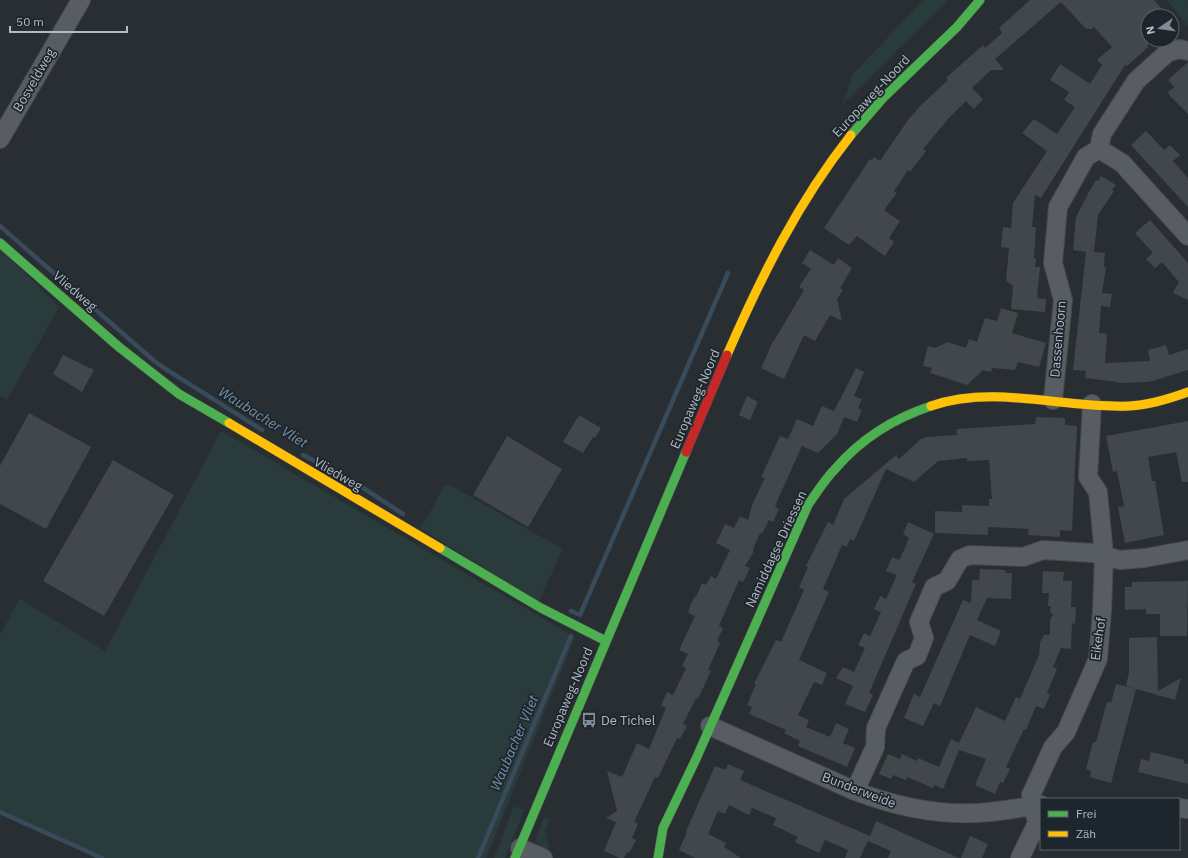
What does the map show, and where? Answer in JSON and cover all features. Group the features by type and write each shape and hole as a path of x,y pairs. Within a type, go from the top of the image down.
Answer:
{"street":[{"name":"Bosveldweg","path":"0,139 81,0"},
{"name":"Europaweg-Noord","path":"518,853 606,641 747,312 781,242 802,205 841,149 869,114 963,20 980,0"},
{"path":"1188,52 1180,49 1168,52 1136,81 1102,134 1099,149 1122,163 1188,236"},
{"name":"Dassenhoorn","path":"1053,400 1063,300 1053,263 1058,207 1086,157 1099,149"},
{"name":"Vliedweg","path":"0,243 119,347 179,394 541,608 606,641"},
{"name":"Namiddagse Driessen","path":"658,858 663,828 808,505 840,463 863,442 884,428 912,413 939,403 974,397 1008,397 1129,406 1168,400 1188,392"},
{"name":"Eikehof","path":"1020,858 1036,823 1037,806 1031,795 1053,747 1066,732 1098,659 1102,611 1104,555 1098,492 1088,477 1092,404"},
{"path":"855,791 875,747 876,728 906,661 917,656 924,638 919,622 934,587 947,581 960,559 970,555 1023,557 1043,550 1094,553 1120,560 1145,558 1188,550"},
{"name":"Bunderweide","path":"710,726 855,791 879,800 903,806 933,811 964,813 989,812 1037,806"},
{"path":"518,853 543,858"}],"shaded area":[{"path":"923,0 948,0 842,105 853,74"},
{"path":"1167,0 1188,1 1188,26 1180,16 1180,8 1173,8"},
{"path":"0,248 59,307 7,400 0,396"},
{"path":"221,431 575,637 486,858 102,858 0,814 0,634 20,599 105,651"},
{"path":"448,484 561,548 562,550 539,602 420,528 436,502 442,488"},
{"path":"514,806 524,810 505,858 494,858"},
{"path":"544,817 550,819 545,832 549,847 548,852 539,846 536,840"}],"building":[{"path":"1030,0 1154,0 1161,8 1140,8 1140,48 1147,48 1127,66 1125,65 1041,198 1035,195 1032,227 1036,227 1034,258 1036,258 1035,267 1040,267 1037,298 1046,299 1045,312 1011,309 1013,286 1006,281 1009,248 1001,247 1003,227 1011,228 1013,203 1047,151 1022,133 1034,119 1057,134 1075,107 1064,100 1069,92 1050,80 1060,64 1090,84 1102,65 1097,60 1112,47 1094,27 1091,29 1086,29 1061,2 995,59 1004,70 991,70 972,88 983,99 974,109 966,101 949,118 923,149 926,151 910,172 908,170 894,191 897,193 884,210 900,221 889,238 894,242 885,256 857,236 849,245 824,228 870,159 872,160 874,157 880,161 908,120 920,106 948,80 946,78 983,45 985,48 1002,33 999,28"},
{"path":"1188,62 1188,114 1170,96 1168,92 1174,87 1168,80"},
{"path":"1146,131 1164,150 1170,145 1180,155 1173,161 1188,178 1188,207 1131,145"},
{"path":"1101,176 1116,185 1112,190 1114,191 1098,215 1094,252 1105,253 1104,267 1106,267 1102,293 1112,294 1110,307 1101,306 1099,333 1107,334 1105,363 1150,361 1148,350 1166,345 1169,355 1188,349 1188,370 1149,382 1118,383 1085,378 1086,371 1073,370 1086,252 1073,250 1076,217 1096,180 1098,181"},
{"path":"1150,220 1188,263 1188,300 1173,293 1179,282 1162,262 1155,268 1146,259 1153,253 1135,233"},
{"path":"810,250 834,265 838,258 852,268 840,288 843,290 837,299 842,321 830,315 815,341 804,335 784,379 761,368 773,341 804,290 799,287 811,269 802,263"},
{"path":"1001,308 1018,313 1012,333 1046,343 1039,367 1018,362 1015,370 992,368 991,372 983,370 967,385 930,373 932,368 923,366 928,346 935,348 948,342 966,348 969,339 977,342 985,318 997,321"},
{"path":"63,355 94,370 82,392 53,374"},
{"path":"856,368 864,372 854,396 862,399 858,408 862,410 857,422 844,417 837,434 818,453 802,446 775,507 779,509 773,522 769,520 762,534 760,533 753,549 753,553 745,566 750,568 743,582 739,580 719,626 723,628 717,641 720,643 708,670 711,671 698,699 696,698 683,724 687,726 680,739 677,738 658,778 655,777 634,822 638,824 632,838 636,840 629,853 627,852 624,858 620,858 604,851 616,822 606,818 617,811 607,771 622,777 637,743 649,749 666,708 661,705 667,692 673,695 686,668 682,666 688,654 679,650 695,616 688,613 690,606 702,583 706,585 711,576 716,579 730,550 716,543 725,524 734,528 740,516 748,520 752,505 765,478 761,477 780,436 788,439 797,419 813,426 822,406 834,411"},
{"path":"747,396 758,402 750,420 739,415"},
{"path":"29,413 91,447 46,529 0,504 0,466"},
{"path":"579,415 601,428 595,438 593,437 583,453 563,442"},
{"path":"1036,417 1065,418 1065,425 1077,426 1072,531 1060,530 1060,537 1028,535 1029,529 988,527 988,535 935,533 935,511 962,512 962,505 989,506 989,499 992,499 989,460 967,461 967,458 938,461 914,482 886,469 854,541 850,539 847,547 842,545 823,589 829,592 799,660 827,673 822,685 814,682 798,715 809,720 806,727 830,737 836,723 849,729 843,743 855,748 847,767 798,746 800,741 784,733 786,730 749,714 752,707 747,705 756,684 754,684 776,640 781,642 804,590 799,587 808,567 806,566 828,522 833,525 844,499 896,455 899,459 921,439 927,437 957,435 957,429 1035,424"},
{"path":"1188,421 1188,482 1182,482 1176,452 1148,457 1152,481 1155,481 1164,535 1125,543 1118,507 1124,506 1117,471 1113,472 1106,436"},
{"path":"507,436 562,469 528,527 473,495"},
{"path":"113,460 174,495 104,616 43,581"},
{"path":"908,522 934,534 912,582 916,584 869,693 873,695 865,712 845,704 853,686 836,678 843,667 854,672 865,648 858,645 864,633 870,636 881,612 874,609 880,596 886,599 897,575 886,571 892,557 899,560 904,550 909,538 903,534"},
{"path":"980,569 1006,570 1005,573 1012,573 1011,599 987,598 977,620 1001,631 995,646 970,635 940,706 934,703 923,726 904,718 914,694 920,697 963,600 971,603 972,580 979,580"},
{"path":"1043,571 1064,572 1063,581 1072,581 1071,607 1076,607 1075,624 1072,623 1071,649 1061,648 1053,667 1057,669 1047,693 1050,695 1044,709 1036,706 1026,730 1024,729 1006,767 1010,769 1003,783 1000,782 995,794 975,785 986,759 959,750 943,789 934,785 933,788 907,777 906,780 893,775 891,779 879,774 888,754 900,759 902,754 917,761 918,758 939,767 951,739 959,743 976,707 1005,721 1016,697 1020,699 1039,655 1040,643 1044,635 1050,635 1050,620 1053,614 1050,613 1051,606 1048,606 1049,593 1042,593"},
{"path":"1188,581 1187,636 1160,636 1160,614 1146,614 1146,609 1125,610 1125,587 1132,587 1132,582"},
{"path":"1157,637 1158,691 1181,678 1175,700 1126,686 1129,672 1129,638"},
{"path":"1116,684 1136,689 1111,783 1090,777 1091,771 1086,769 1093,742 1096,742 1107,702 1111,703"},
{"path":"1151,752 1184,760 1184,763 1188,764 1188,784 1138,772 1141,759 1149,761"},
{"path":"728,764 744,771 740,780 870,836 876,821 959,858 888,858 891,851 868,841 860,858 845,858 848,850 825,840 819,853 795,842 798,837 773,825 776,818 752,808 749,815 729,805 725,814 718,811 708,834 726,843 724,847 741,858 695,858 679,850 715,766 726,770"},
{"path":"970,836 988,844 982,858 961,858"}],"waterway":[{"name":"Waubacher Vliet","path":"0,226 153,360 262,430"},
{"path":"571,611 580,615 728,273"},
{"name":"Waubacher Vliet","path":"303,455 351,480 403,514"},
{"name":"Waubacher Vliet","path":"478,858 571,636"},
{"path":"0,812 102,858"}],"traffic: fast":[{"path":"851,135 883,98 957,27 980,0"},
{"path":"0,243 119,347 179,394 229,423"},
{"path":"658,858 663,828 696,759 808,505 828,477 856,448 892,423 931,406"},
{"path":"515,858 686,452"},
{"path":"440,548 541,608 606,641"}],"traffic: slow":[{"path":"727,355 753,297 797,213 832,160 851,135"},
{"path":"931,406 955,400 980,397 1005,397 1104,406 1129,406 1159,401 1188,392"},
{"path":"229,423 440,548"}],"traffic: jam":[{"path":"686,452 727,355"}],"place":[{"name":"De Tichel","path":"589,720"}]}
